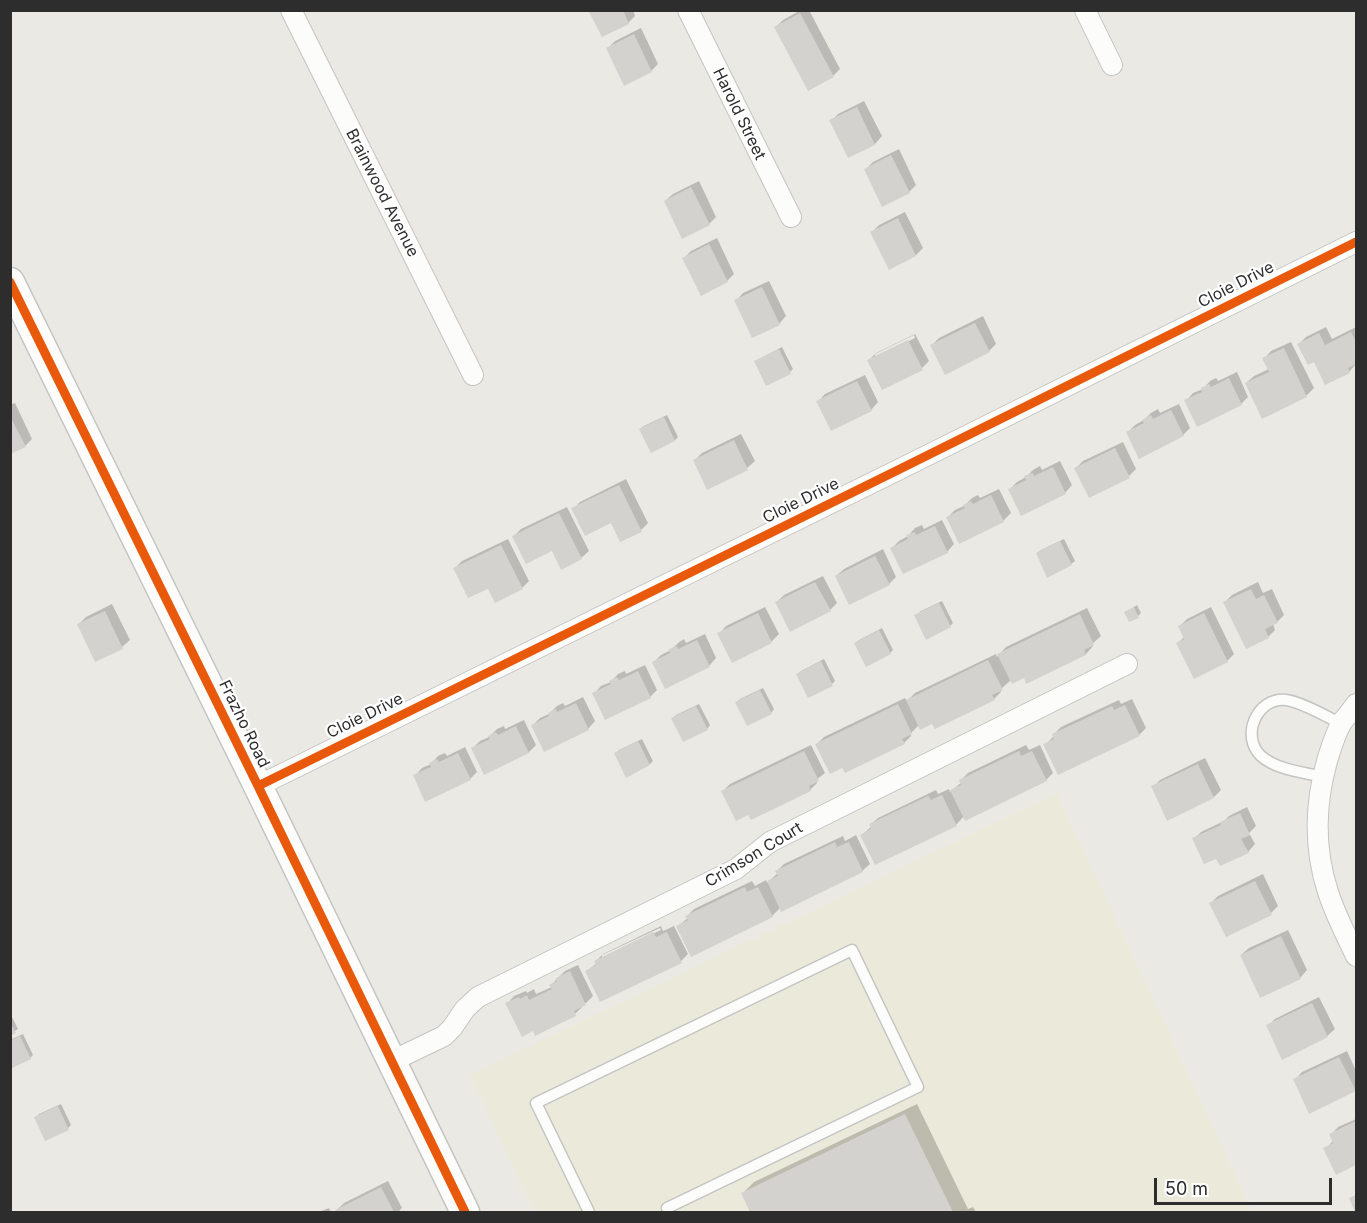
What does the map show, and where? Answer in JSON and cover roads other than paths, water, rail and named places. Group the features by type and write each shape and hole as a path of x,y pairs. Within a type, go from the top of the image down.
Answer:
{"street":[{"name":"Brainwood Avenue","path":"291,10 473,375"},
{"name":"Harold Street","path":"688,10 791,217"},
{"path":"1085,10 1112,64"},
{"name":"Cloie Drive","path":"258,786 1356,242"},
{"name":"Frazho Road","path":"10,282 465,1212"},
{"name":"Crimson Court","path":"392,1061 444,1036 465,1009 478,997 736,869 770,842 1127,664"},
{"path":"1356,704 1342,724 1331,748 1323,777 1317,831 1321,867 1332,904 1356,956"}],"lane":[{"path":"1323,777 1279,766 1259,754 1251,733 1253,721 1264,707 1284,700 1300,704 1342,724"},
{"path":"589,1212 536,1103 852,950 918,1087 665,1211"}]}
